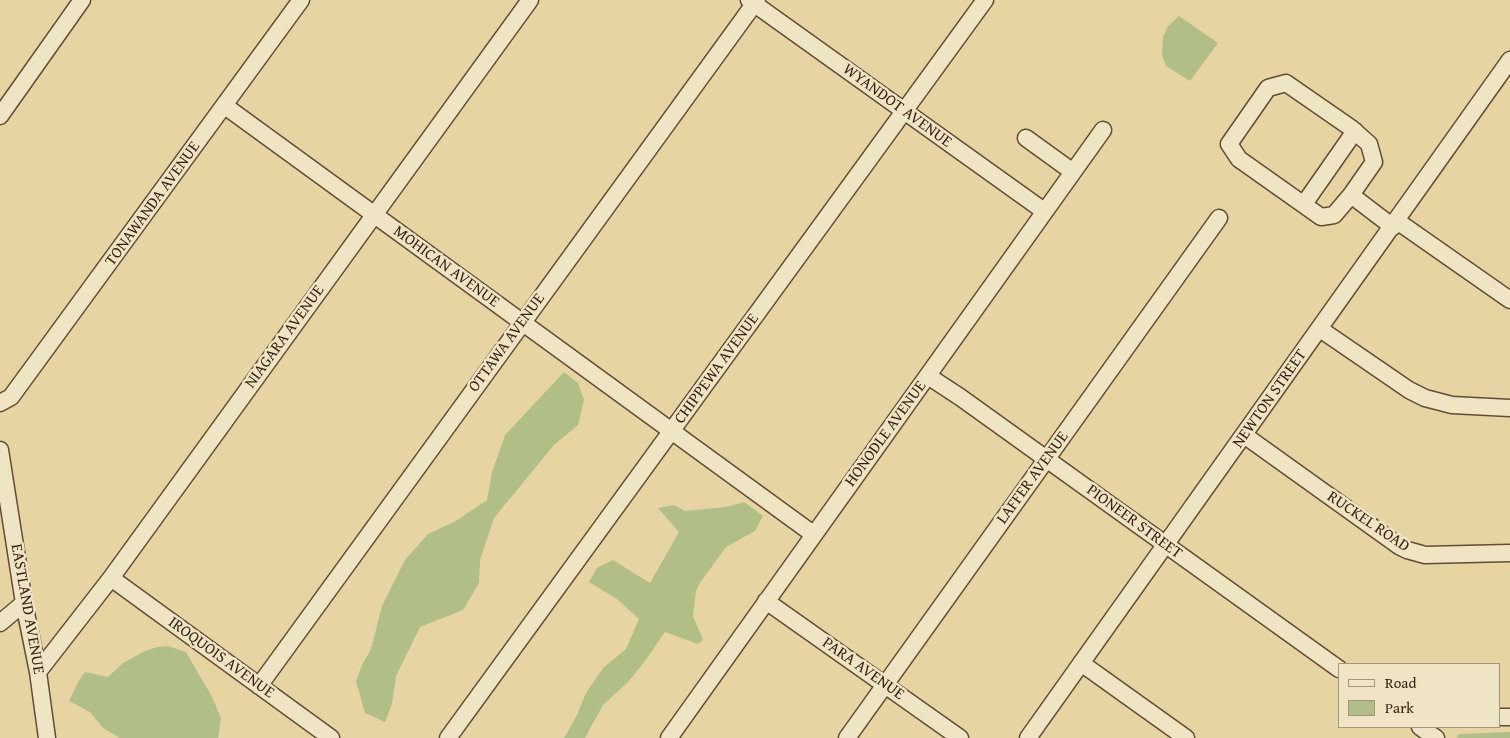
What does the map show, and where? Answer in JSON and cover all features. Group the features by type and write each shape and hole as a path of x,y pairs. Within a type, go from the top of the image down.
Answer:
{"street":[{"path":"0,116 82,0"},
{"name":"TONAWANDA AVENUE","path":"0,403 11,397 301,0"},
{"name":"NIAGARA AVENUE","path":"38,672 111,578 530,0"},
{"name":"CHIPPEWA AVENUE","path":"448,738 985,0"},
{"name":"WYANDOT AVENUE","path":"754,1 1044,211"},
{"name":"OTTAWA AVENUE","path":"259,686 754,1"},
{"name":"NEWTON STREET","path":"1028,738 1510,60"},
{"path":"1286,83 1354,131 1369,144 1374,162 1351,195 1334,215 1321,217 1239,158 1229,144 1268,88 1286,83"},
{"name":"MOHICAN AVENUE","path":"224,106 814,534"},
{"name":"HONODLE AVENUE","path":"669,738 1044,211 1104,130"},
{"path":"1304,204 1354,131"},
{"path":"1026,138 1073,172"},
{"path":"1351,195 1510,300"},
{"name":"LAFFER AVENUE","path":"847,738 1219,218"},
{"path":"1320,329 1408,390 1425,398 1452,405 1510,408"},
{"name":"PIONEER STREET","path":"928,376 1338,668"},
{"name":"RUCKEL ROAD","path":"1244,435 1407,550 1426,555 1510,553"},
{"name":"EASTLAND AVENUE","path":"0,450 24,603 38,672 47,738"},
{"name":"IROQUOIS AVENUE","path":"111,578 331,738"},
{"name":"PARA AVENUE","path":"766,601 960,738"},
{"path":"0,623 24,603"},
{"path":"1081,663 1186,738"},
{"path":"1421,728 1436,738"}],"green space":[{"path":"1179,16 1218,43 1190,81 1166,66 1162,55 1163,37 1168,26"},
{"path":"564,372 578,383 584,400 578,425 554,445 494,518 480,560 479,583 463,610 420,627 396,676 392,704 385,722 365,713 356,681 371,649 382,606 405,560 428,534 456,521 487,500 492,472 505,435"},
{"path":"744,502 763,516 755,531 726,547 699,584 696,591 693,616 703,640 698,644 665,632 628,682 603,705 585,738 564,738 576,717 586,693 603,668 626,649 639,619 617,599 589,582 597,568 613,560 650,583 679,532 658,508 674,505 685,511 726,507"},
{"path":"168,646 186,652 212,697 221,718 218,738 120,738 103,728 90,712 69,701 85,672 108,677 123,663 145,651"},
{"path":"1510,732 1510,738 1459,738 1456,736 1460,734"}]}
